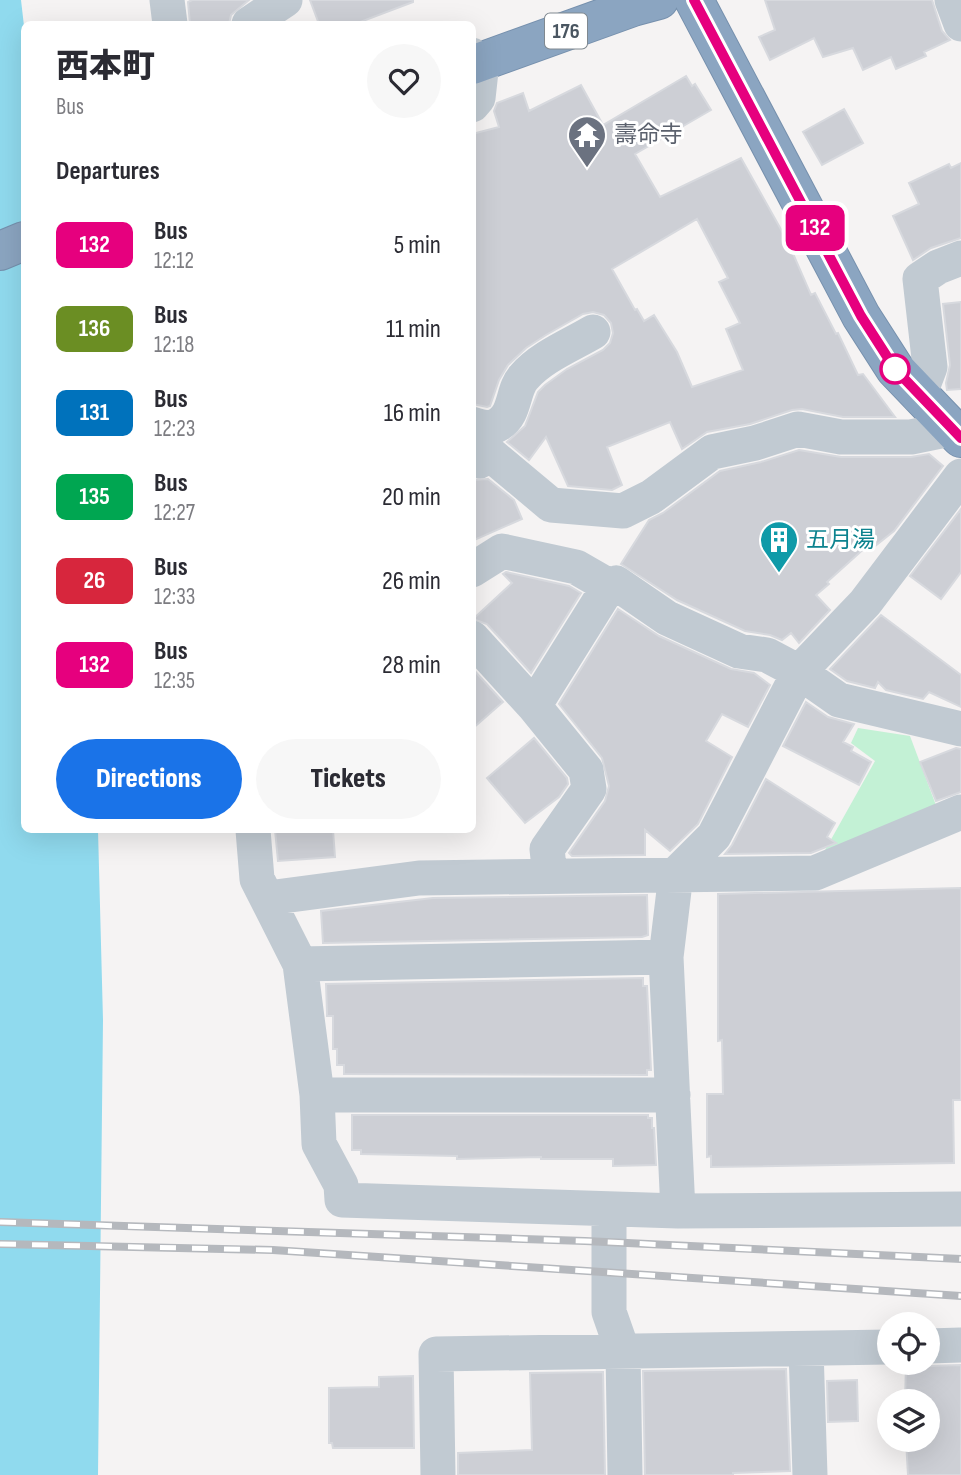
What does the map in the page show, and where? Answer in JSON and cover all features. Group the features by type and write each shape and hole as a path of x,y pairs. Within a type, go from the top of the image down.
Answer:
{"highway":[{"name":"176","path":"476,60 659,0"},
{"path":"694,0 861,316 895,369 955,434"},
{"path":"0,251 21,243"}],"street":[{"path":"167,0 170,21"},
{"path":"254,21 285,0"},
{"path":"291,0 301,21"},
{"path":"952,0 961,24"},
{"path":"476,60 476,100"},
{"path":"919,396 930,367 920,279 938,267 961,258"},
{"path":"476,425 485,428 499,424 510,413 505,385 522,379 574,333"},
{"path":"476,460 480,461 491,454 551,505 623,511 652,497 712,452 755,443 799,429 841,437 955,434"},
{"path":"678,1211 666,957 676,874 714,836 799,672 864,603 961,476"},
{"path":"476,567 502,551 576,566 609,586"},
{"path":"534,706 609,586 616,583 667,618 739,650 767,655 799,672 839,700 961,729"},
{"path":"476,642 586,769 589,789 547,849 550,876"},
{"path":"268,898 419,878 815,873 961,812"},
{"path":"253,833 257,878 300,964 317,1095 319,1144 341,1185 342,1200 678,1211 961,1209"},
{"path":"300,964 666,957"},
{"path":"317,1095 673,1095"},
{"path":"609,1209 609,1312 623,1352 625,1475"},
{"path":"940,1346 961,1345"},
{"path":"438,1475 436,1354 877,1347"},
{"path":"806,1349 810,1475"}],"green space":[{"path":"858,728 910,736 937,808 824,852 875,761 851,743"}],"water":[{"path":"0,0 21,0 23,21 21,21 21,833 98,833 103,1020 98,1475 0,1475"}],"building":[{"path":"249,0 231,15 230,21 190,21 188,2"},
{"path":"310,0 413,0 363,21 318,21"},
{"path":"765,0 932,0 942,31 950,40 924,52 926,56 896,69 891,57 863,70 853,48 823,57 814,38 770,60 759,37 775,30"},
{"path":"686,76 692,86 695,84 711,110 635,154 660,197 741,158 788,242 811,295 815,293 858,375 863,374 895,417 843,417 802,409 792,410 750,424 707,432 682,449 670,422 607,447 622,485 612,490 568,486 546,437 529,460 507,442 525,426 538,392 567,369 603,350 610,343 613,333 611,323 604,315 593,312 583,314 526,348 508,365 499,380 490,406 476,405 476,133 499,127 494,111 497,103 523,93 529,111 581,85 603,125","holes":["697,219 728,278 719,282 740,323 726,329 743,370 692,387 677,352 654,315 644,321 612,269"]},
{"path":"844,109 863,143 822,165 803,132"},
{"path":"961,163 961,238 931,248 913,260 893,216 919,204 909,183 949,164 951,168"},
{"path":"961,302 961,389 947,390 950,365 943,304"},
{"path":"799,450 841,457 911,457 929,454 943,466 894,531 870,550 867,546 816,595 830,610 799,643 791,633 782,640 745,631 677,600 621,564 649,520 663,513 720,471"},
{"path":"488,479 514,500 522,519 476,539 476,480"},
{"path":"961,509 961,572 941,599 910,576"},
{"path":"506,572 569,586 581,593 531,673 487,624 476,620 476,616 512,583 503,574"},
{"path":"618,609 659,636 731,669 754,673 770,685 748,727 722,714 706,741 732,757 698,824 670,851 645,830 645,855 572,856 569,853 605,801 609,786 602,758 559,704"},
{"path":"881,615 961,675 961,707 929,692 923,699 886,690 878,682 875,688 847,681 830,669"},
{"path":"476,672 503,702 476,726"},
{"path":"806,702 828,717 854,724 843,742 853,747 851,751 871,762 859,785 783,746"},
{"path":"534,738 567,778 568,784 559,797 525,823 487,778"},
{"path":"956,748 961,749 961,792 936,801 920,762"},
{"path":"766,779 835,823 827,837 836,843 811,853 725,854"},
{"path":"275,833 333,833 335,857 278,861"},
{"path":"961,888 961,1100 953,1100 954,1163 711,1167 711,1156 707,1157 707,1094 723,1094 722,1040 718,1041 718,894"},
{"path":"647,895 648,935 642,937 323,943 321,911 433,898"},
{"path":"643,978 643,986 647,986 651,1070 647,1070 647,1075 344,1074 344,1065 337,1065 337,1049 333,1049 333,1016 327,1016 326,984"},
{"path":"352,1115 648,1115 648,1118 652,1118 654,1128 656,1165 613,1166 613,1159 457,1159 457,1156 361,1154 361,1150 352,1150"},
{"path":"961,1365 961,1475 908,1475 907,1452 940,1452 940,1389 905,1389 906,1375 940,1375 940,1366"},
{"path":"786,1369 790,1471 733,1475 645,1475 643,1371"},
{"path":"603,1372 605,1475 458,1475 458,1453 532,1450 530,1373"},
{"path":"413,1376 414,1448 333,1448 332,1443 329,1443 329,1388 379,1387 379,1377"},
{"path":"857,1380 858,1421 828,1422 827,1381"}],"railway":[{"path":"0,1222 585,1241 961,1259"},
{"path":"0,1244 273,1250 961,1296"}],"bus line":[{"name":"132","path":"694,0 861,316 895,369 961,438"}],"place":[{"name":"壽命寺","path":"587,169"},
{"name":"五月湯","path":"779,574"}]}
